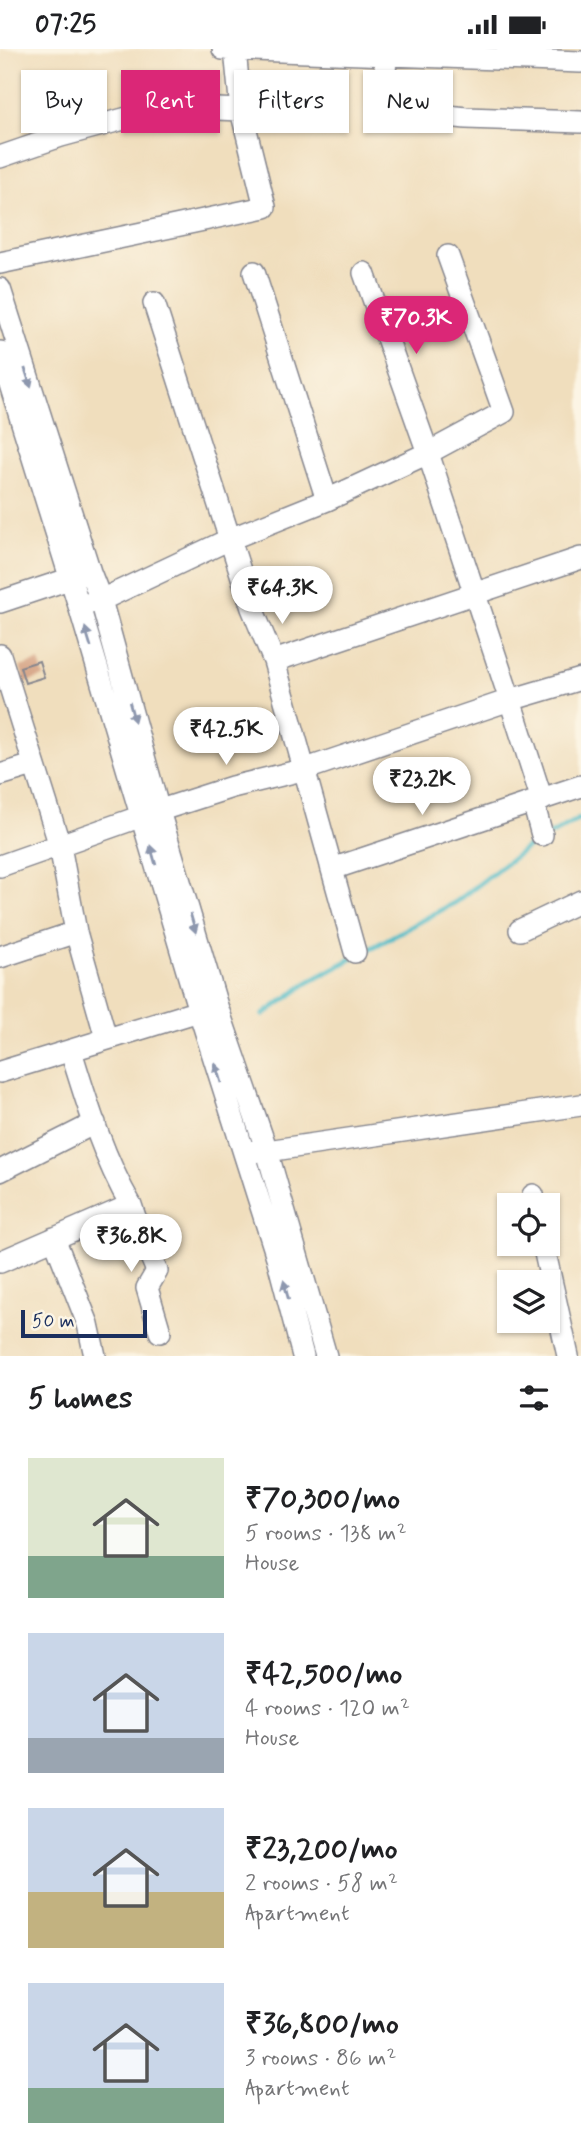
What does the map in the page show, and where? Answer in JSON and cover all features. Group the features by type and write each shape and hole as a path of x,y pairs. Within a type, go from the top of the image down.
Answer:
{"street":[{"path":"234,75 229,50 386,53 581,62"},
{"path":"386,53 384,109 466,118 581,122"},
{"path":"0,157 61,136 168,107 234,110"},
{"path":"0,263 265,207 247,133"},
{"path":"79,606 101,600 230,539 327,500 428,453 504,412 447,256"},
{"path":"254,272 327,500"},
{"path":"364,273 477,594 537,801 542,835"},
{"path":"0,289 80,575 79,606 150,814 208,1009 243,1151 277,1257 303,1356"},
{"path":"154,303 251,608 274,661 355,952"},
{"path":"0,352 80,575 101,600 150,814"},
{"path":"274,661 581,558"},
{"path":"0,602 80,575"},
{"path":"0,655 3,680 60,846 76,932 106,1038"},
{"path":"0,866 232,787 306,769 581,679"},
{"path":"0,775 33,765"},
{"path":"331,866 332,869 581,786"},
{"path":"520,930 581,901"},
{"path":"0,957 76,932"},
{"path":"0,1072 208,1009"},
{"path":"208,1009 267,1151 327,1356"},
{"path":"71,1051 114,1176 131,1205 157,1271 147,1288 160,1332"},
{"path":"243,1151 267,1151 581,1105"},
{"path":"0,1171 95,1123"},
{"path":"0,1262 131,1205"},
{"path":"54,1238 88,1324 95,1356"},
{"path":"546,1256 568,1356"}],"building":[{"path":"39,661 44,677 25,683 20,667"}],"waterway":[{"path":"263,1015 307,983 456,902 526,848 581,818"}]}
